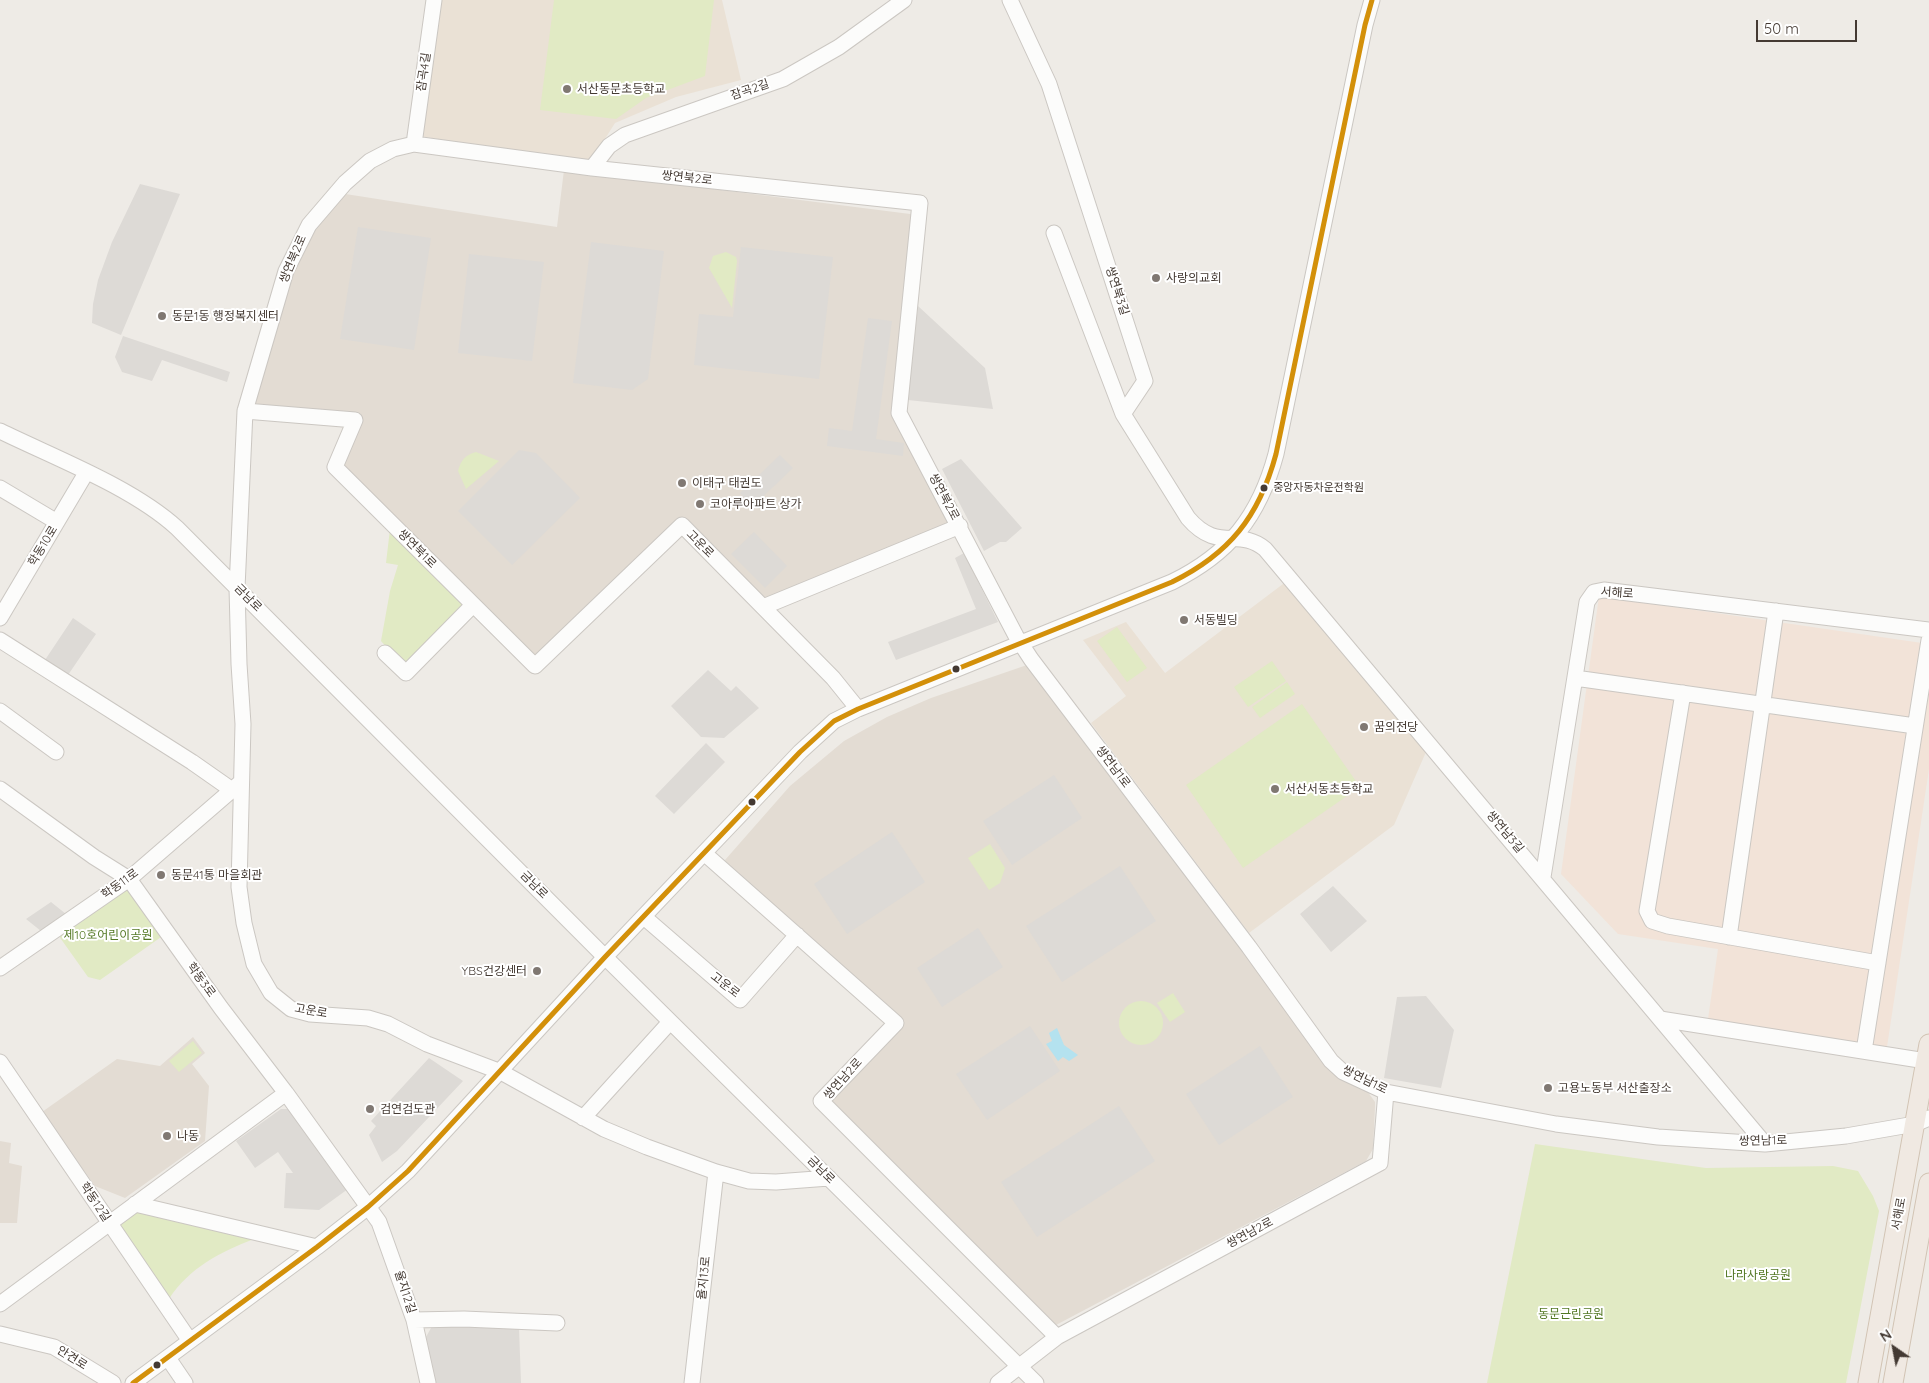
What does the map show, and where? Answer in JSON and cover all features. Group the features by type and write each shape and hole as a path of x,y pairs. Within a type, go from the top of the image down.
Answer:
{"main road":[{"name":"서해로","path":"1868,1383 1922,1121 1928,1052"},
{"name":"서해로","path":"1894,1383 1929,1183"}],"street":[{"name":"잠곡4길","path":"414,144 434,0"},
{"name":"잠곡2길","path":"592,168 609,146 625,135 783,78 839,48 904,0"},
{"name":"쌍연북3길","path":"1010,0 1049,84 1145,381 1123,414"},
{"path":"133,1383 368,1207 422,1156 605,957 816,736 836,720 858,709 1022,644 1180,578 1210,560 1234,539 1258,504 1276,454 1365,25 1372,0"},
{"name":"쌍연북2로","path":"237,588 245,411 286,271 295,248 309,224 345,183 370,161 393,149 414,144 592,168 920,203 899,413 960,526 763,607"},
{"path":"1054,233 1123,414 1191,522 1210,536 1234,539"},
{"name":"쌍연북1로","path":"245,411 356,420 335,466 472,606 535,666"},
{"name":"금남로","path":"0,431 86,473 157,511 186,536 670,1022 1036,1383"},
{"name":"학동10로","path":"0,618 86,473"},
{"path":"0,488 57,522"},
{"name":"고운로","path":"535,666 682,526 833,678 858,709"},
{"name":"쌍연남1로","path":"960,526 1022,644 1249,947 1331,1061 1343,1072 1386,1092 1556,1124 1658,1137 1765,1144 1846,1136 1922,1121"},
{"name":"쌍연남3길","path":"1234,539 1250,540 1265,549 1543,877 1765,1144"},
{"path":"0,640 192,762 236,787 243,724 237,588"},
{"name":"서해로","path":"1543,877 1587,601 1591,594 1597,591 1929,630"},
{"path":"385,653 406,674 472,606"},
{"path":"1729,937 1776,611"},
{"path":"1864,1051 1929,640"},
{"path":"1575,678 1915,726"},
{"path":"1683,693 1647,911 1652,921 1656,924 1878,963"},
{"path":"0,711 56,752"},
{"name":"고운로","path":"236,787 239,886 244,923 258,973 277,1000 300,1012 382,1022 427,1044 501,1072 583,1118 647,1148 716,1172"},
{"name":"학동11로","path":"0,968 129,879 236,787"},
{"name":"학동3로","path":"0,789 94,857 129,879 212,996 286,1093 368,1207"},
{"name":"쌍연남2로","path":"704,853 896,1023 821,1101 1057,1337"},
{"name":"고운로","path":"644,917 740,1000 797,935"},
{"path":"1660,1020 1864,1051 1928,1052"},
{"path":"583,1118 670,1022"},
{"name":"학동12길","path":"0,1062 190,1341"},
{"name":"쌍연남2로","path":"998,1383 1057,1337 1380,1163 1386,1092"},
{"path":"0,1304 286,1093"},
{"path":"716,1172 758,1182 829,1178"},
{"name":"율지13로","path":"692,1383 716,1172"},
{"path":"135,1204 317,1247"},
{"name":"율지12길","path":"368,1207 379,1222 388,1244 414,1320 428,1383"},
{"path":"414,1320 464,1319 557,1323"},
{"name":"안견로","path":"0,1334 54,1346 113,1383"},
{"path":"168,1358 185,1383"}],"shaded area":[{"name":"서산동문초등학교","path":"438,0 722,0 741,80 676,97 615,123 589,164 420,136"},
{"path":"564,170 918,215 899,413 960,526 765,605 682,526 535,666 335,467 355,421 245,411 286,271 339,193 557,227"},
{"path":"140,184 180,194 121,335 92,323 93,304 98,280 112,242"},
{"path":"358,227 431,238 414,350 340,339"},
{"path":"591,242 664,251 648,379 632,390 573,383"},
{"path":"741,247 833,257 819,379 694,365 699,314 733,317"},
{"path":"469,254 544,262 532,361 458,353"},
{"path":"918,306 985,368 993,409 908,400"},
{"path":"868,318 892,321 876,439 904,443 903,456 827,446 829,428 852,431"},
{"path":"123,336 230,372 227,382 162,360 152,381 122,372 115,357"},
{"path":"519,450 536,453 580,498 512,565 458,511"},
{"path":"780,455 793,468 752,507 740,493"},
{"path":"961,459 1022,528 1006,542 1000,542 984,551 942,469"},
{"path":"754,532 787,566 765,588 731,554"},
{"path":"964,553 998,622 896,660 888,642 976,609 955,558"},
{"name":"서산서동초등학교","path":"1287,581 1426,752 1394,825 1249,933 1091,723 1126,696 1083,640 1126,622 1165,673"},
{"path":"1599,596 1929,644 1929,769 1885,1060 1706,1033 1718,949 1618,934 1561,874"},
{"path":"73,618 96,634 68,675 45,660"},
{"path":"1027,665 1329,1062 1365,1088 1375,1102 1373,1149 1366,1161 1056,1325 832,1102 831,1099 898,1027 725,860 790,786 844,741 887,717 931,698"},
{"path":"708,670 731,691 736,686 759,708 724,738 701,737 671,706"},
{"path":"706,743 725,762 674,814 655,796"},
{"path":"1054,775 1082,818 1012,865 983,821"},
{"path":"892,832 925,882 847,934 814,884"},
{"path":"1120,866 1156,921 1062,982 1026,926"},
{"path":"1333,886 1367,921 1331,952 1300,914"},
{"path":"51,902 66,914 41,931 26,919"},
{"path":"978,928 1003,967 942,1007 917,968"},
{"path":"1426,996 1454,1030 1441,1088 1384,1078 1397,997"},
{"path":"1030,1026 1060,1071 987,1120 956,1074"},
{"path":"193,1037 205,1053 192,1064 209,1086 205,1141 125,1198 95,1186 42,1112 117,1059 160,1066"},
{"path":"1260,1046 1293,1097 1219,1145 1186,1094"},
{"path":"429,1058 463,1081 397,1151 382,1162 369,1135 376,1126 371,1121"},
{"path":"1119,1106 1155,1161 1037,1237 1001,1182"},
{"path":"281,1109 291,1109 348,1189 319,1210 284,1208 286,1173 293,1173 278,1152 255,1168 236,1141"},
{"path":"0,1141 11,1143 9,1163 22,1166 17,1223 0,1223"},
{"path":"464,1324 519,1328 521,1383 435,1383 426,1337 431,1328"}],"green space":[{"path":"554,0 714,0 705,76 646,98 616,119 540,110"},
{"path":"726,252 736,257 737,261 732,308 709,268 713,256"},
{"path":"476,452 499,461 466,489 458,471 464,458"},
{"path":"390,529 462,601 461,611 410,662 400,662 381,641 390,591 398,565 386,563"},
{"path":"1117,627 1147,668 1127,682 1097,641"},
{"path":"1272,661 1286,681 1248,707 1234,687"},
{"path":"1287,682 1295,694 1260,718 1252,707"},
{"path":"1302,704 1360,787 1243,868 1186,785"},
{"path":"990,844 1005,868 1000,883 989,890 968,858"},
{"name":"제10호어린이공원","path":"127,883 164,935 100,980 88,977 56,932"},
{"path":"1173,993 1185,1012 1170,1022 1157,1003"},
{"path":"1145,1001 1157,1007 1162,1014 1162,1032 1157,1039 1150,1044 1137,1045 1129,1042 1122,1035 1119,1019 1122,1011 1129,1004"},
{"path":"193,1041 202,1053 179,1072 169,1061"},
{"name":"나라사랑공원","path":"1535,1144 1706,1168 1833,1166 1858,1171 1873,1196 1879,1211 1846,1383 1487,1383"},
{"path":"135,1212 254,1239 206,1262 186,1278 169,1299 120,1227 125,1218"}],"water":[{"path":"1057,1028 1064,1045 1078,1055 1069,1061 1063,1057 1058,1061 1046,1044 1052,1041 1049,1033"}],"transit line":[{"path":"133,1383 317,1247 368,1207 408,1171 605,957 800,752 834,721 858,709 1172,582 1210,559 1239,531 1261,497 1276,454 1365,25 1372,0"}],"place":[{"name":"서산동문초등학교","path":"567,89"},
{"name":"사랑의교회","path":"1156,278"},
{"name":"동문1동 행정복지센터","path":"162,316"},
{"name":"이태구 태권도","path":"682,483"},
{"name":"중앙자동차운전학원","path":"1264,488"},
{"name":"코아루아파트 상가","path":"700,504"},
{"name":"서동빌딩","path":"1184,620"},
{"name":"꿈의전당","path":"1364,727"},
{"name":"서산서동초등학교","path":"1275,789"},
{"name":"동문41통 마을회관","path":"161,875"},
{"name":"YBS건강센터","path":"537,971"},
{"name":"고용노동부 서산출장소","path":"1548,1088"},
{"name":"검연검도관","path":"370,1109"},
{"name":"나동","path":"167,1136"}],"park label":[{"name":"동문근린공원","path":"1571,1314"}]}
